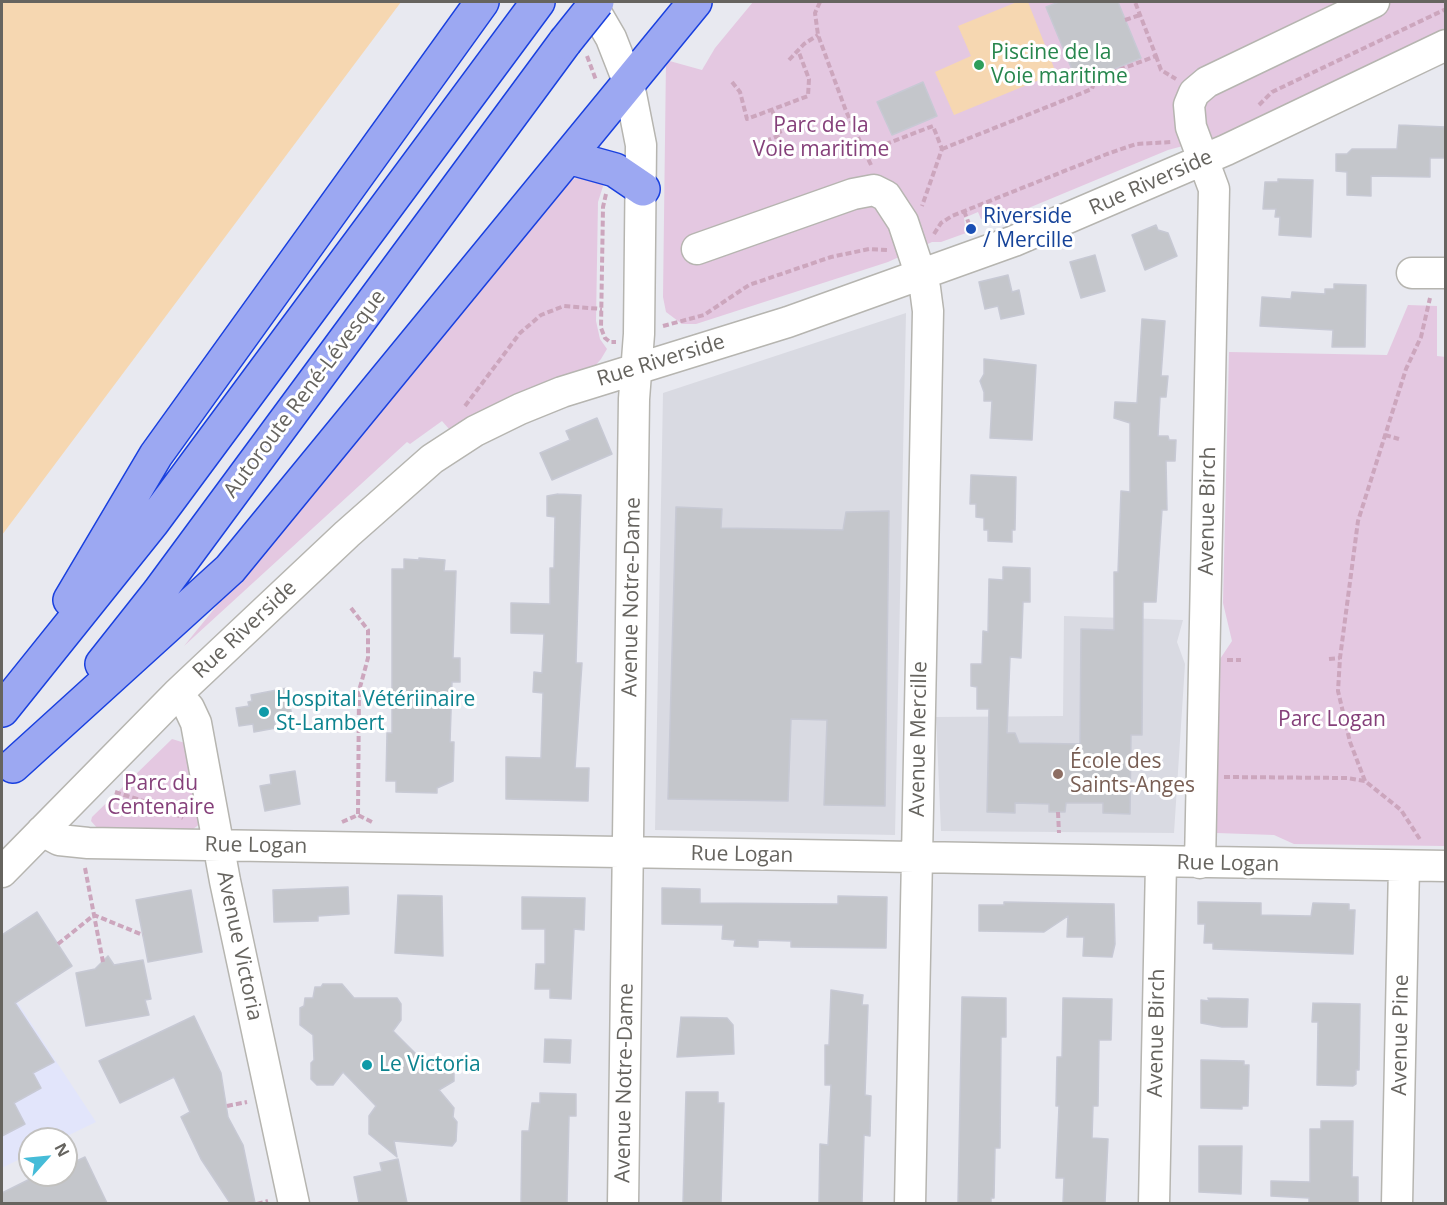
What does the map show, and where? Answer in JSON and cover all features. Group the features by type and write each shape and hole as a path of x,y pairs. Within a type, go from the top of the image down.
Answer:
{"highway":[{"path":"8,702 156,455 482,2"},
{"path":"8,702 152,523 538,2"},
{"name":"Autoroute René-Lévesque","path":"7,773 87,682 159,592 565,42 597,2"},
{"path":"7,773 230,569 695,2"},
{"path":"568,157 615,170 642,189"}],"street":[{"name":"Avenue Notre-Dame","path":"590,2 611,38 629,84 640,133 642,189 623,1203"},
{"name":"Avenue Birch","path":"1200,863 1214,189 1189,118 1189,105 1194,93 1214,79 1374,2"},
{"name":"Rue Riverside","path":"2,872 177,694 391,494 444,450 489,423 537,401 788,322 1054,225 1205,160 1446,45"},
{"name":"Avenue Mercille","path":"697,249 853,194 874,190 886,196 898,212 922,275 928,311 910,1203"},
{"path":"1413,273 1438,285"},
{"name":"Avenue Victoria","path":"177,694 189,708 196,723 218,846 294,1203"},
{"name":"Rue Logan","path":"42,831 64,842 218,846 1161,863 1425,860"},
{"name":"Avenue Pine","path":"1397,1203 1425,860"},
{"name":"Avenue Birch","path":"1154,1203 1161,863"}],"path":[{"path":"820,2 815,13 818,35 846,111 868,158"},
{"path":"1135,2 1161,70 1182,83"},
{"path":"1253,112 1272,92 1446,9"},
{"path":"1125,20 1140,15"},
{"path":"789,60 818,35"},
{"path":"732,82 740,92 747,119 808,96 809,79 798,50"},
{"path":"942,149 1092,89 1095,79 1156,56"},
{"path":"761,146 760,143 781,135 772,110"},
{"path":"921,123 924,129"},
{"path":"865,152 933,126 942,149 919,215"},
{"name":"Rue Riverside","path":"929,237 946,219 1121,148 1136,144 1160,145 1176,141"},
{"path":"608,191 603,207 601,328 605,338 610,342"},
{"path":"964,211 971,229"},
{"name":"Rue Riverside","path":"677,322 708,314 749,285 831,257 869,249 894,251"},
{"path":"1365,781 1350,742 1338,691 1340,658 1358,521 1406,369 1421,337 1438,285"},
{"path":"459,413 480,390 520,333 541,315 564,306 602,309"},
{"path":"1385,435 1399,439"},
{"path":"351,608 368,630 368,658 359,691 358,815"},
{"path":"1329,659 1340,658"},
{"path":"1203,775 1347,778 1365,781 1401,810 1425,860"},
{"path":"114,791 156,805 189,821"},
{"path":"1058,812 1059,833"},
{"path":"84,861 103,962"},
{"path":"94,915 143,935"},
{"path":"58,944 94,915"},
{"path":"227,1106 254,1100"}],"shaded area":[{"path":"2,2 401,2 2,535"},
{"path":"1017,2 1028,2 1056,73 954,115 935,72 971,56 958,26"},
{"path":"906,313 895,835 655,830 663,393"},
{"name":"École des Saints-Anges","path":"1064,616 1183,620 1177,642 1185,664 1174,833 941,831 936,717 1063,716"},
{"path":"2,979 96,1122 78,1131 78,1127 18,1127 18,1160 2,1168"}],"green space":[{"name":"Parc de la Voie maritime","path":"753,2 1445,2 1445,28 1224,135 1168,150 990,224 987,217 981,219 978,212 964,218 966,233 941,242 932,242 888,262 696,324 682,324 666,312 663,297 666,60 702,70 715,48"},
{"path":"590,173 605,180 598,202 596,321 600,339 607,349 595,366 505,399 449,429 442,421 410,444 407,442 184,646 551,195 577,177"},
{"name":"Parc Logan","path":"1408,305 1437,306 1437,356 1446,357 1445,846 1294,844 1274,835 1217,833 1218,662 1232,641 1223,603 1229,352 1387,355"},
{"name":"Parc du Centenaire","path":"172,739 185,743 200,824 193,829 185,830 98,829 91,821 92,817"}],"building":[{"path":"1059,2 1118,2 1141,58 1078,84 1046,7"},
{"path":"923,82 937,116 892,135 877,102"},
{"path":"1399,125 1446,127 1446,158 1430,158 1430,177 1371,176 1371,196 1347,195 1347,172 1336,171 1336,154 1347,154 1352,149 1397,149"},
{"path":"1278,179 1313,180 1311,237 1279,235 1280,217 1275,217 1276,209 1263,209 1265,182 1278,182"},
{"path":"1156,225 1158,230 1168,233 1177,256 1145,270 1132,235"},
{"path":"1095,255 1105,291 1081,298 1070,262"},
{"path":"1008,275 1012,292 1019,290 1024,314 1001,319 998,306 985,309 979,282"},
{"path":"1334,284 1366,285 1365,347 1332,347 1333,330 1260,326 1262,297 1291,299 1292,292 1325,294 1325,289 1334,289"},
{"path":"1142,319 1165,321 1161,376 1168,376 1166,397 1160,397 1158,436 1168,436 1169,440 1176,440 1175,461 1166,461 1167,510 1162,510 1156,602 1143,602 1142,735 1131,735 1130,814 1103,813 1103,803 1066,803 1065,812 1049,812 1049,804 1015,803 1015,813 987,812 989,709 977,709 977,687 971,686 971,664 982,664 983,631 988,632 989,579 1003,580 1003,567 1030,568 1030,602 1023,602 1021,658 1010,657 1007,733 1015,733 1019,743 1080,744 1081,629 1114,630 1114,572 1118,572 1121,491 1130,492 1130,423 1114,418 1115,402 1137,403"},
{"path":"984,359 1036,365 1032,440 990,438 992,401 984,401 980,381 984,374"},
{"path":"597,418 612,454 552,480 540,453 570,440 566,431"},
{"path":"971,475 1016,477 1015,530 1012,530 1012,542 988,541 988,530 984,530 984,518 976,517 976,504 970,504"},
{"path":"581,495 576,663 582,663 575,768 589,768 588,801 506,799 506,757 541,758 543,693 533,692 534,672 542,673 544,634 511,633 511,603 550,604 550,568 554,568 555,517 547,516 547,496"},
{"path":"676,507 722,509 721,528 843,530 846,512 889,511 885,806 824,805 827,720 791,719 788,801 668,799"},
{"path":"419,558 445,560 444,571 456,571 453,658 460,658 460,682 452,682 450,742 454,742 453,781 437,788 437,793 396,792 396,781 386,781 387,733 392,733 392,569 404,569 404,559 419,560"},
{"name":"Hospital Vétériinaire St-Lambert","path":"287,688 292,717 274,720 276,728 254,732 253,724 239,726 236,708 249,706 248,702 252,701 251,695"},
{"path":"295,771 300,804 265,811 260,786 271,784 270,775"},
{"path":"348,887 349,914 318,916 318,921 274,922 273,890"},
{"path":"662,888 700,889 700,903 838,904 838,896 887,897 886,948 791,947 791,941 758,940 758,947 734,946 735,940 722,939 723,925 662,924"},
{"path":"191,890 202,952 148,962 136,900"},
{"path":"398,895 442,896 443,956 395,953"},
{"path":"522,897 585,898 584,930 574,929 571,999 550,998 550,989 535,989 536,964 545,964 545,929 522,929"},
{"path":"1004,902 1114,904 1115,944 1112,957 1083,956 1084,937 1067,937 1068,916 1044,932 979,931 979,905 1004,905"},
{"path":"1198,902 1261,903 1261,915 1311,916 1313,903 1349,904 1349,910 1355,910 1353,954 1213,949 1213,943 1204,943 1205,924 1198,924"},
{"path":"37,912 72,966 15,1003 54,1062 33,1073 41,1088 14,1103 25,1124 2,1136 2,935"},
{"path":"108,956 114,965 143,960 151,999 145,1000 149,1015 86,1026 76,973 95,969"},
{"name":"Le Victoria","path":"323,984 342,984 354,998 397,998 401,1004 401,1020 393,1031 420,1058 448,1059 454,1064 454,1081 439,1090 454,1108 453,1117 457,1122 456,1141 452,1146 394,1141 397,1157 369,1134 369,1116 376,1106 343,1072 333,1085 317,1085 311,1079 311,1063 314,1060 313,1035 300,1025 300,1008 304,1006 305,998 313,998 315,987 321,987"},
{"path":"831,990 863,995 862,1005 868,1005 865,1095 871,1096 870,1136 864,1135 862,1203 819,1203 820,1144 828,1145 831,1085 825,1085 825,1045 829,1045"},
{"path":"962,997 1006,998 1006,1037 1001,1037 1000,1148 995,1148 994,1198 991,1198 991,1203 958,1203"},
{"path":"1063,998 1112,999 1111,1040 1099,1040 1098,1106 1093,1106 1092,1138 1108,1139 1105,1203 1063,1203 1064,1178 1056,1178 1059,1106 1056,1106 1057,1057 1062,1057"},
{"path":"1208,998 1248,999 1247,1027 1222,1027 1201,1023 1201,1000 1209,1001"},
{"path":"1313,1003 1360,1004 1359,1070 1356,1070 1356,1084 1353,1086 1317,1085 1318,1022 1312,1022"},
{"path":"194,1016 221,1073 228,1117 243,1145 255,1203 230,1203 201,1159 181,1117 190,1112 174,1077 120,1103 99,1061"},
{"path":"681,1017 727,1018 733,1025 734,1054 677,1057"},
{"path":"545,1039 571,1040 570,1063 544,1062"},
{"path":"1201,1060 1244,1061 1244,1065 1249,1065 1248,1106 1242,1106 1242,1109 1201,1108"},
{"path":"686,1092 718,1092 718,1103 724,1103 721,1203 683,1203"},
{"path":"540,1093 576,1094 576,1116 569,1116 567,1203 521,1203 522,1131 529,1131 532,1103 540,1103"},
{"path":"1321,1121 1353,1121 1352,1177 1358,1177 1358,1203 1309,1203 1309,1198 1271,1196 1271,1181 1310,1182 1310,1129 1321,1129"},
{"path":"1199,1146 1242,1146 1241,1194 1199,1192"},
{"path":"85,1157 107,1203 2,1203 2,1193 18,1185 18,1187 78,1187 78,1160"},
{"path":"398,1159 407,1203 359,1203 354,1177 382,1171 380,1163"}],"place":[{"name":"Piscine de la Voie maritime","path":"979,65"},
{"name":"Riverside / Mercille","path":"971,229"},
{"name":"Hospital Vétériinaire St-Lambert","path":"264,712"},
{"name":"École des Saints-Anges","path":"1058,774"},
{"name":"Le Victoria","path":"367,1065"}]}
